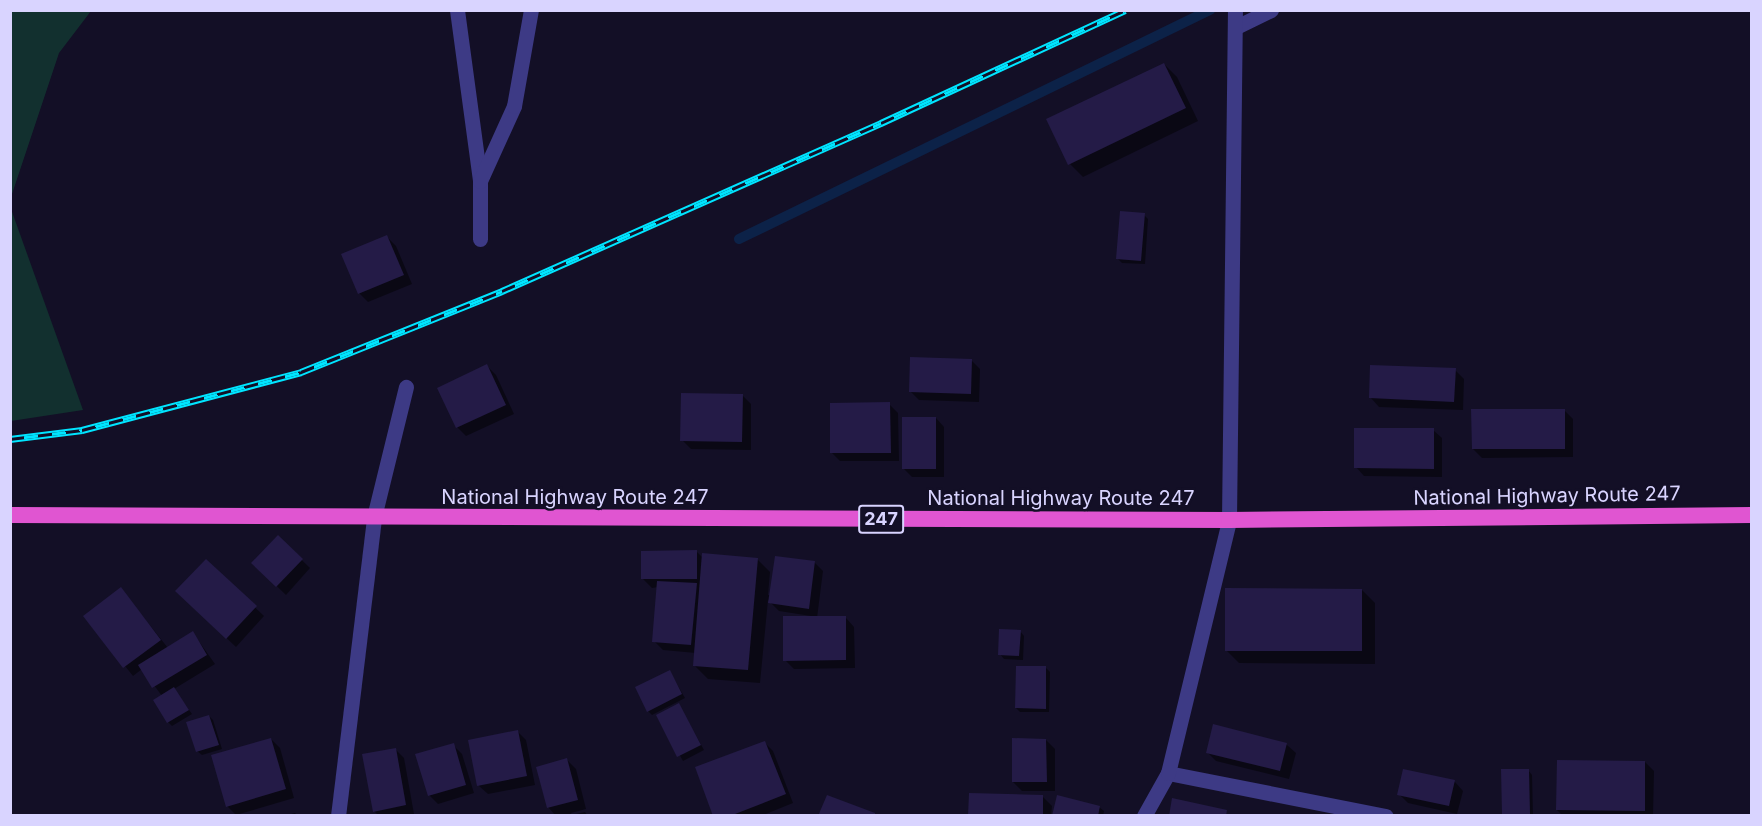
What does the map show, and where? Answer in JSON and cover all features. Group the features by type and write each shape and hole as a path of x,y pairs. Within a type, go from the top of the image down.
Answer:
{"highway":[{"name":"National Highway Route 247","path":"10,515 1228,520 1752,515"}],"street":[{"path":"457,10 480,181 480,239"},
{"path":"480,181 514,106 531,10"},
{"path":"1144,816 1168,773 1228,520 1235,19 1271,10"},
{"path":"338,816 374,517 406,387"},
{"path":"1168,773 1386,816"}],"green space":[{"path":"11,10 91,11 59,53 11,197"},
{"path":"11,209 83,410 11,421"}],"building":[{"path":"1164,63 1186,108 1068,165 1046,119"},
{"path":"1120,211 1145,213 1141,261 1116,259"},
{"path":"387,235 404,275 358,294 341,254"},
{"path":"910,357 972,359 971,394 909,392"},
{"path":"487,364 506,405 456,428 437,388"},
{"path":"1370,365 1456,368 1454,402 1369,398"},
{"path":"681,393 743,394 742,442 680,441"},
{"path":"890,402 891,453 830,453 830,403"},
{"path":"1471,409 1565,409 1565,449 1472,449"},
{"path":"902,417 936,417 936,469 902,469"},
{"path":"1354,428 1434,428 1434,469 1354,468"},
{"path":"278,535 303,559 276,587 251,563"},
{"path":"697,550 697,579 641,579 641,551"},
{"path":"702,553 758,558 748,670 693,666"},
{"path":"775,556 815,561 809,609 768,603"},
{"path":"206,559 257,606 226,639 175,591"},
{"path":"657,581 697,583 691,645 652,642"},
{"path":"121,587 161,640 123,668 83,616"},
{"path":"1225,588 1362,589 1362,651 1225,651"},
{"path":"783,616 846,616 846,660 783,661"},
{"path":"999,629 1021,630 1019,656 998,655"},
{"path":"193,631 207,655 152,688 138,665"},
{"path":"1016,666 1046,666 1046,709 1015,708"},
{"path":"670,670 682,694 647,712 635,687"},
{"path":"174,687 189,710 167,723 153,700"},
{"path":"679,703 701,745 677,757 656,715"},
{"path":"209,715 219,745 196,752 186,722"},
{"path":"1213,724 1287,743 1280,771 1206,753"},
{"path":"518,730 527,776 477,786 468,740"},
{"path":"271,738 286,789 226,807 211,755"},
{"path":"1012,738 1046,739 1047,782 1012,782"},
{"path":"765,741 786,794 730,816 713,816 695,767"},
{"path":"454,743 466,785 428,796 415,754"},
{"path":"396,748 406,805 373,812 362,754"},
{"path":"567,758 578,800 547,808 536,767"},
{"path":"1557,760 1645,761 1645,811 1556,810"},
{"path":"1403,769 1455,780 1449,806 1397,795"},
{"path":"1501,769 1529,769 1530,814 1502,814"},
{"path":"969,793 1043,795 1043,816 968,816"},
{"path":"827,795 875,813 875,816 818,816"},
{"path":"1057,795 1100,806 1098,816 1052,816"},
{"path":"1172,798 1227,810 1226,816 1169,816"}],"waterway":[{"path":"739,239 1210,10"}],"railway":[{"path":"10,439 82,430 301,372 502,291 881,123 1125,10"}]}
